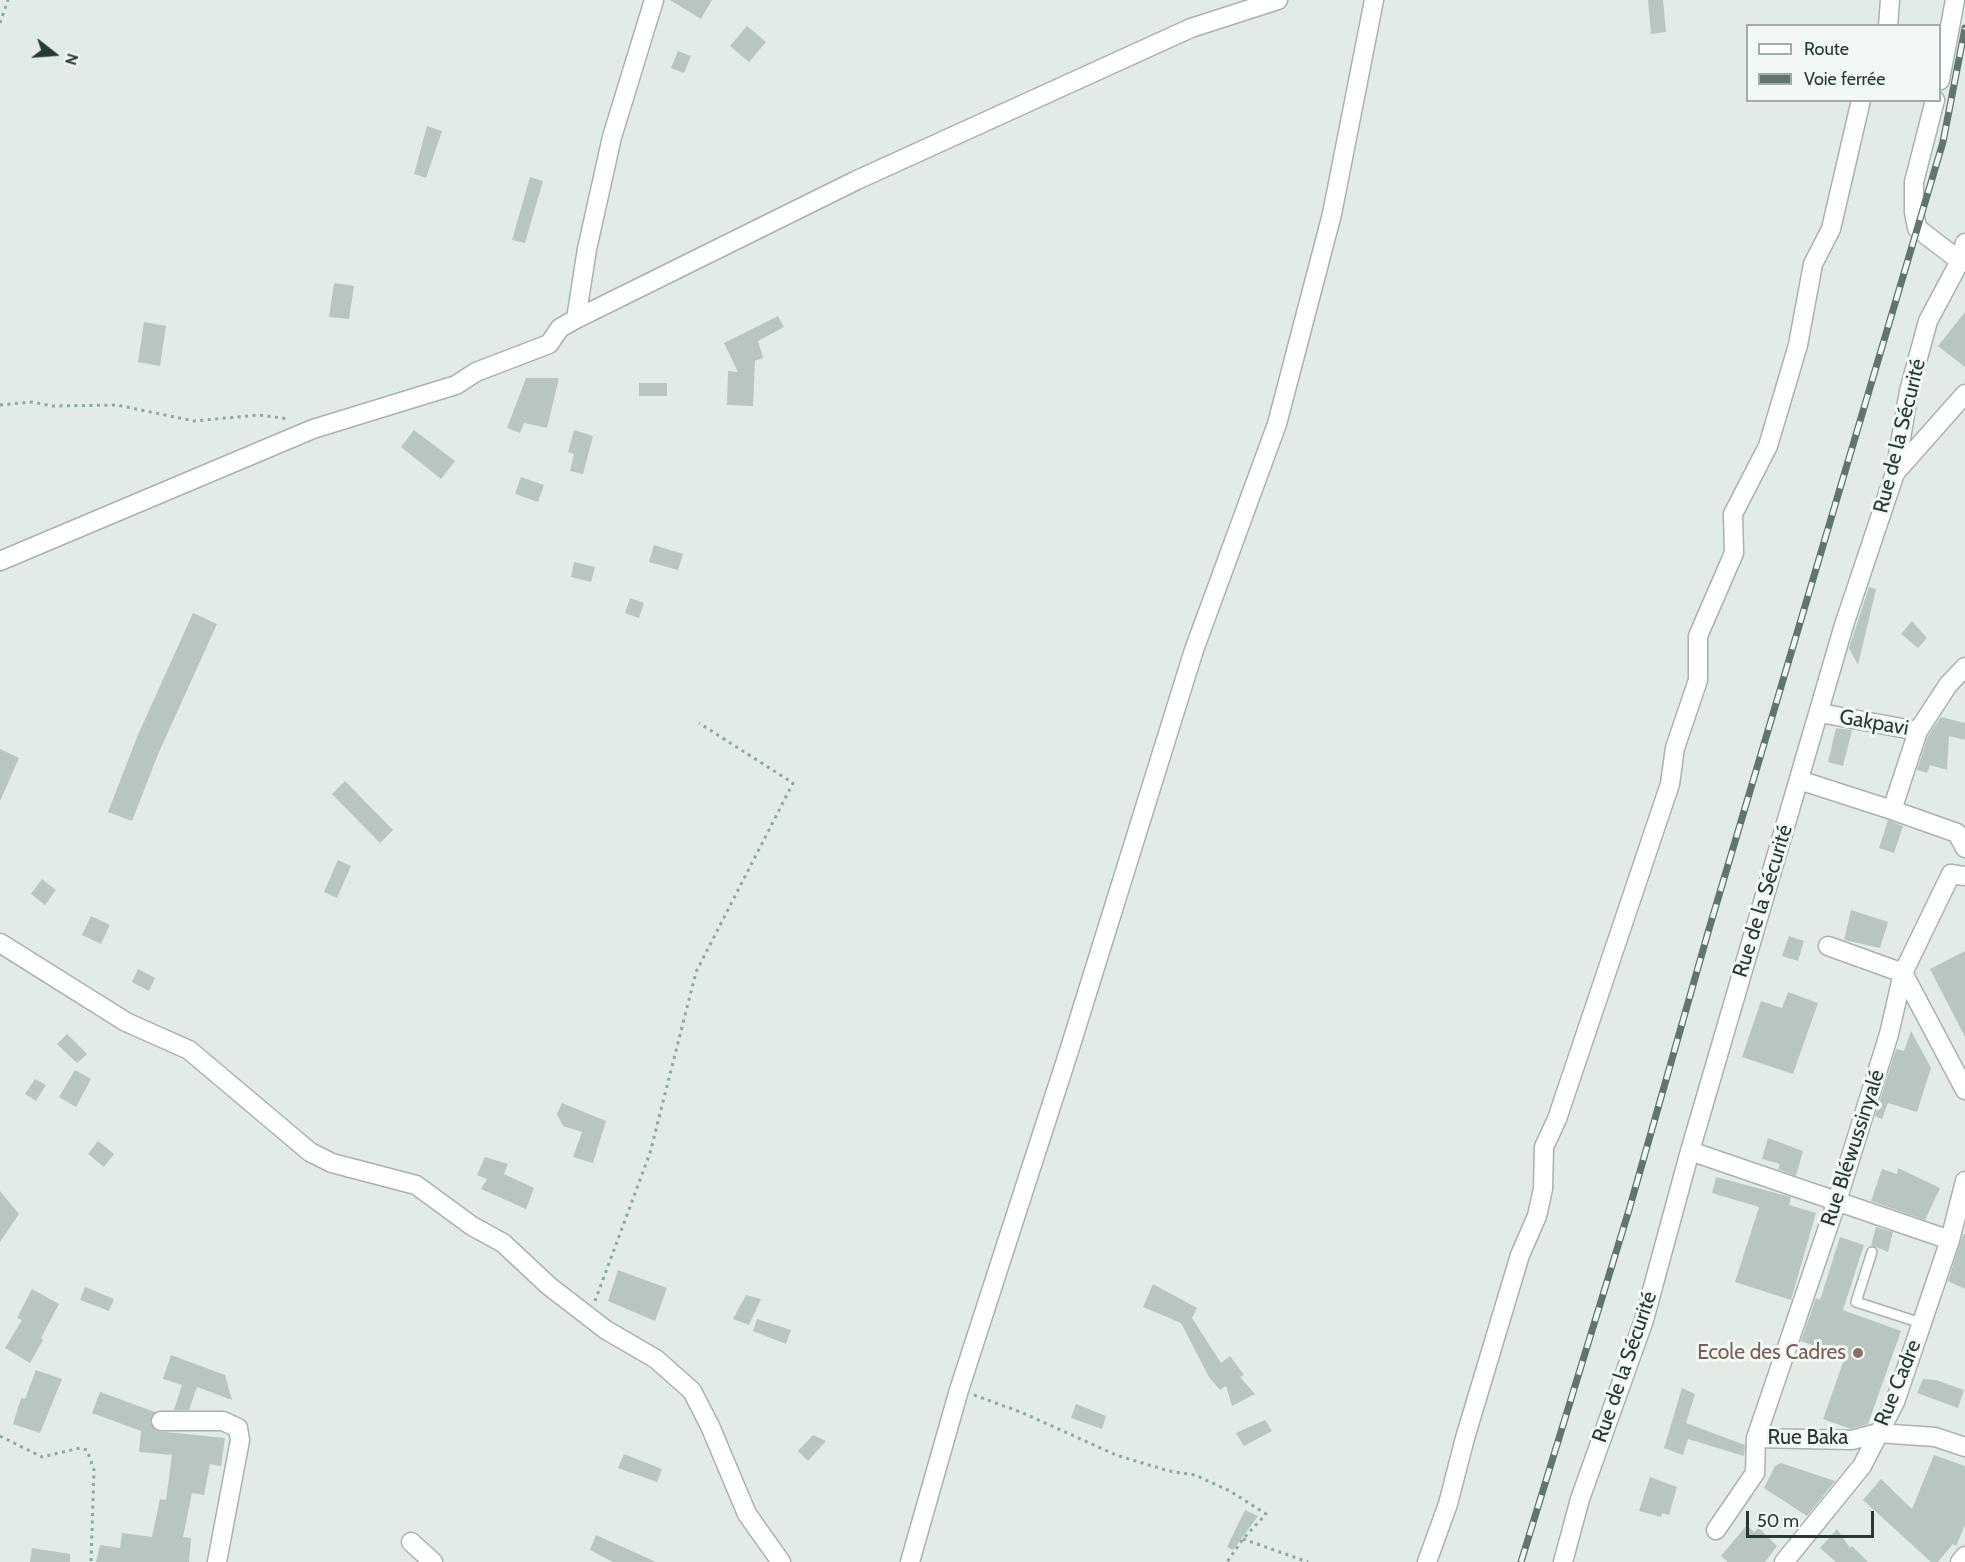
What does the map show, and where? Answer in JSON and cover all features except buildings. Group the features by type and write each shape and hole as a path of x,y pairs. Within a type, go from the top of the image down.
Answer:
{"street":[{"path":"576,319 586,249 612,137 654,0"},
{"path":"0,561 313,429 456,385 476,372 549,344 560,328 576,319 879,170 1191,28 1278,0"},
{"path":"910,1562 959,1390 1069,1051 1194,650 1277,424 1332,214 1374,0"},
{"path":"1888,24 1890,0"},
{"path":"1941,75 1955,0"},
{"path":"1427,1562 1448,1504 1464,1438 1520,1255 1537,1216 1543,1190 1544,1147 1557,1119 1670,784 1675,748 1698,680 1698,636 1734,553 1733,514 1768,446 1798,345 1813,264 1831,229 1862,102"},
{"path":"1934,102 1914,182 1914,212 1917,228 1962,252"},
{"name":"Rue de la Sécurité","path":"1563,1562 1580,1499 1644,1320 1690,1151 1844,625 1895,473 1909,391 1928,321 1962,252"},
{"path":"1895,473 1965,394"},
{"path":"1918,731 1948,685 1965,667"},
{"name":"Gakpavi","path":"1820,713 1918,731 1892,810"},
{"path":"1799,780 1892,810 1961,841"},
{"name":"Rue Bléwussinyalé","path":"1716,1530 1755,1473 1756,1438 1837,1201 1889,1034 1903,973 1951,874 1965,876"},
{"path":"0,943 126,1022 189,1050 310,1152 332,1163 416,1185 472,1226 503,1243 549,1286 606,1330 649,1354 692,1391 710,1426 747,1514 781,1562"},
{"path":"1828,946 1903,973 1965,1090"},
{"path":"1690,1151 1950,1240"},
{"name":"Rue Cadre","path":"1784,1562 1862,1466 1894,1402 1950,1240 1965,1181"},
{"path":"161,1421 223,1421 238,1428 240,1440 217,1562"},
{"name":"Rue Baka","path":"1756,1438 1852,1440 1878,1433 1935,1437 1965,1447"},
{"path":"411,1542 433,1562"},
{"path":"1960,1562 1965,1556"}],"lane":[{"path":"1872,1252 1856,1302 1921,1323"}],"path":[{"path":"0,24 8,0"},
{"path":"0,405 32,402 52,406 117,405 194,421 259,415 290,419 313,429"},
{"path":"590,1317 650,1153 696,972 793,783 699,723"},
{"path":"959,1390 1023,1413 1116,1455 1169,1471 1195,1474 1230,1491 1266,1514 1243,1539 1227,1562"},
{"path":"0,1436 42,1457 80,1448 87,1450 94,1470 91,1562"},
{"path":"1243,1539 1308,1562"}],"railway":[{"path":"1521,1562 1629,1210 1709,929 1943,142 1965,28"}],"place":[{"name":"Ecole des Cadres","path":"1858,1353"}]}
